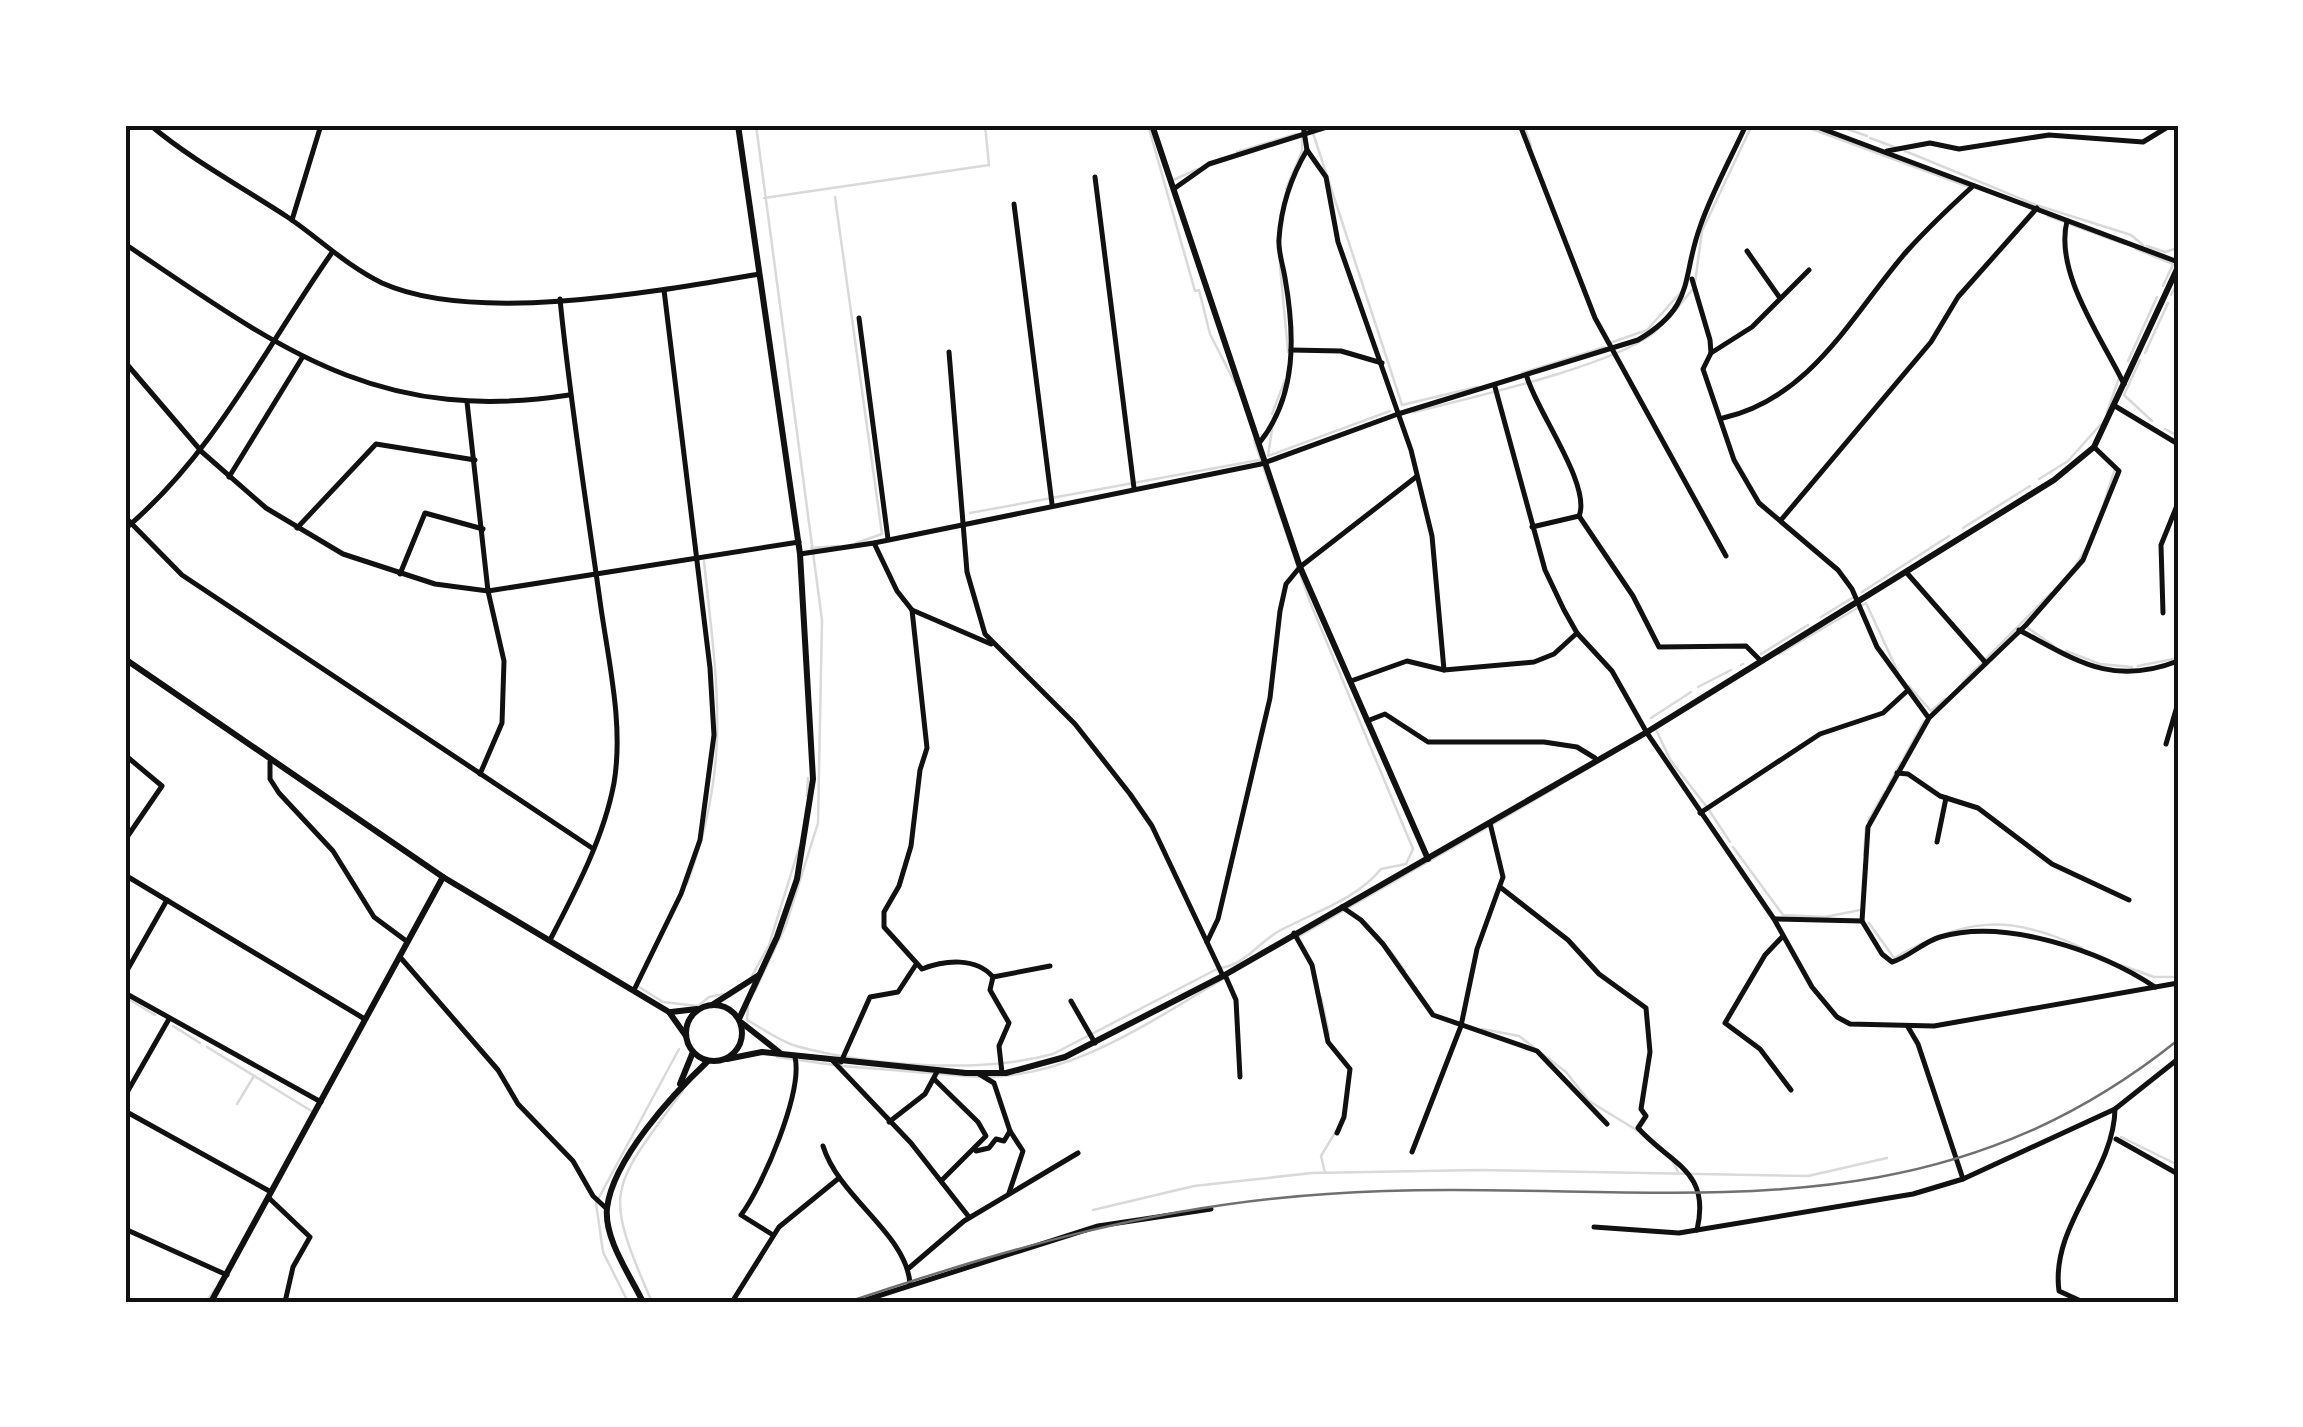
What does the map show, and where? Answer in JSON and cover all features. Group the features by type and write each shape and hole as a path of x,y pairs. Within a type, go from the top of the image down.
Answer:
{"street":[{"path":"150,125 177,147 292,220 331,254 384,284 430,296 560,300 664,290 759,274"},
{"path":"292,220 321,125"},
{"path":"726,1058 741,1042 739,1020 798,879 813,779 799,542 738,125"},
{"path":"1152,125 1300,567 1428,859"},
{"path":"1260,442 1278,420 1288,388 1291,350 1278,244 1292,179 1307,150 1304,125"},
{"path":"1175,188 1210,164 1333,125"},
{"path":"1520,125 1611,351 1726,556"},
{"path":"800,554 874,543 1266,463 1398,414 1611,351 1651,332 1677,306 1691,276 1701,224 1746,125"},
{"path":"712,1004 728,1008 751,1035 780,1053 796,1057 976,1073 1042,1066 1096,1043 1224,975 1428,859 1595,758 1647,732 2054,480 2094,447 2178,265 1812,125"},
{"path":"1884,151 1930,143 1959,149 2049,135 2143,142 2170,125"},
{"path":"1307,150 1326,177 1338,242 1417,476 1432,536 1444,670"},
{"path":"1096,177 1134,488"},
{"path":"1724,418 1784,391 1829,352 1906,252 1973,186"},
{"path":"1014,204 1052,504"},
{"path":"1781,520 1931,342 1958,297 2037,208"},
{"path":"2067,221 2066,260 2094,328 2124,384"},
{"path":"125,244 270,342 380,389 468,402 518,403 569,395"},
{"path":"1747,251 1780,298"},
{"path":"128,526 202,452 270,342 331,254"},
{"path":"1710,353 1736,340 1809,270"},
{"path":"1691,276 1705,314 1710,353 1703,370 1724,418 1742,476 1758,502 1838,570 1877,648 1929,718"},
{"path":"634,990 681,894 707,813 714,703 664,290"},
{"path":"551,938 592,848 614,784 616,755 614,697 569,395 560,300"},
{"path":"860,318 888,539"},
{"path":"1291,350 1342,351 1382,363"},
{"path":"948,352 968,572 991,644"},
{"path":"230,477 302,358"},
{"path":"125,362 202,452 296,528 344,554 400,574 488,590 799,542"},
{"path":"1527,376 1581,499 1579,516 1633,596 1659,647 1746,646 1761,662"},
{"path":"1495,386 1545,570 1577,633 1612,671 1647,732 1774,919 1812,987 1843,1021 1907,1026 1964,1023 2178,982"},
{"path":"468,402 488,590 504,660 505,706 497,740 480,774"},
{"path":"2115,406 2178,444"},
{"path":"296,528 329,490 381,444 475,460"},
{"path":"2094,447 2119,471 2083,560 1929,718 1868,826 1862,921 1882,954 1892,962 1930,940 1972,930 2061,944 2156,987"},
{"path":"1207,942 1218,919 1270,698 1286,584 1300,567 1417,476"},
{"path":"2163,612 2161,545 2178,503"},
{"path":"400,574 425,513 483,530"},
{"path":"125,516 128,526 182,575 592,848"},
{"path":"1532,527 1579,516"},
{"path":"874,543 897,591 912,610 991,644 1075,724 1152,826 1236,1000 1240,1077"},
{"path":"1906,572 1985,662"},
{"path":"912,610 928,748 920,770 911,846 899,886 885,910 884,928 915,966"},
{"path":"2018,630 2098,670 2156,670 2177,663"},
{"path":"1350,682 1408,661 1444,670 1544,659 1577,633"},
{"path":"125,659 270,762 443,876 670,1012 693,1052 708,1061"},
{"path":"1700,813 1820,734 1882,714 1906,692"},
{"path":"2166,744 2178,703"},
{"path":"1366,721 1384,714 1428,742 1544,742 1577,747 1595,758"},
{"path":"125,755 162,786 125,840"},
{"path":"270,762 270,779 279,793 333,851 374,917 405,940"},
{"path":"1897,773 1908,774 1946,798 1978,808 2052,864 2129,900"},
{"path":"1937,842 1946,798"},
{"path":"1412,1152 1461,1026 1477,948 1500,888 1503,864 1490,822"},
{"path":"125,875 363,1018"},
{"path":"211,1302 443,876"},
{"path":"1500,888 1536,912 1599,974 1646,1008 1650,1052 1640,1111 1646,1118 1638,1128 1693,1176 1701,1210 1697,1231"},
{"path":"125,974 168,900"},
{"path":"1342,908 1362,920 1383,944 1427,1010 1461,1026 1536,1051 1606,1124"},
{"path":"1774,919 1862,921"},
{"path":"1294,933 1312,964 1328,1042 1350,1068 1344,1117 1337,1133"},
{"path":"1783,936 1766,955 1725,1023 1760,1048 1790,1090"},
{"path":"398,955 498,1070 518,1104 573,1161 592,1196 607,1209"},
{"path":"915,966 960,961 985,968 993,977"},
{"path":"837,1062 870,997 898,992 915,966"},
{"path":"993,977 1050,966"},
{"path":"670,1012 712,1004 760,974"},
{"path":"993,977 990,990 1009,1024 999,1046 1002,1072"},
{"path":"125,993 321,1102"},
{"path":"1071,1001 1096,1043"},
{"path":"686,1036 692,1015 701,1008"},
{"path":"125,1096 169,1020"},
{"path":"1907,1026 1918,1044 1963,1179"},
{"path":"678,1090 693,1052"},
{"path":"643,1302 611,1234 607,1209 625,1162 678,1090 708,1061 780,1053"},
{"path":"773,1235 741,1216 770,1168 792,1097 796,1057"},
{"path":"1594,1227 1697,1231 1850,1206 1963,1179 2115,1110 2178,1058"},
{"path":"837,1062 968,1218"},
{"path":"889,1122 925,1094 938,1070"},
{"path":"976,1073 994,1083 1010,1131 1023,1150 1009,1193"},
{"path":"934,1079 986,1136 976,1151 941,1182"},
{"path":"2083,1302 2059,1290 2060,1260 2114,1138 2115,1110"},
{"path":"125,1111 272,1196 310,1236 293,1267 285,1302"},
{"path":"976,1151 990,1148 996,1140 1004,1141 1010,1131"},
{"path":"2114,1138 2178,1174"},
{"path":"823,1146 839,1178 910,1268 910,1284"},
{"path":"910,1268 968,1218 1078,1153"},
{"path":"732,1302 773,1235 839,1178"},
{"path":"859,1302 1098,1226 1187,1209 1211,1209"},
{"path":"125,1229 227,1275"}],"waterway":[{"path":"755,991 786,925 818,823 822,620 756,125"},
{"path":"764,198 989,165 985,125"},
{"path":"1148,125 1195,291 1199,290 1210,334 1236,385"},
{"path":"1524,125 1531,146"},
{"path":"1695,283 1702,231 1752,125"},
{"path":"1801,125 1969,187"},
{"path":"1836,125 1867,136"},
{"path":"1313,133 1402,405 1477,387"},
{"path":"1237,152 1296,134"},
{"path":"1286,189 1302,151 1302,136"},
{"path":"1870,138 1897,148"},
{"path":"1905,151 2036,205 2131,235 2143,245"},
{"path":"1173,180 1198,169"},
{"path":"835,197 882,534 856,543"},
{"path":"2048,216 2124,244"},
{"path":"2147,246 2165,252 2178,248"},
{"path":"2136,249 2173,264 2163,286"},
{"path":"1280,266 1288,352"},
{"path":"2171,295 2178,282"},
{"path":"1675,311 1692,290"},
{"path":"1610,343 1647,330 1681,292"},
{"path":"2128,361 2157,297"},
{"path":"2145,353 2168,303"},
{"path":"1414,412 1581,367 1641,341 1659,328"},
{"path":"1522,373 1605,347"},
{"path":"2140,360 2124,395 2152,421"},
{"path":"2107,412 2119,378"},
{"path":"1272,414 1285,380"},
{"path":"1272,429 1268,456 1390,411"},
{"path":"2039,479 2068,461 2101,424"},
{"path":"2165,429 2178,436"},
{"path":"748,1007 747,1020 783,1041 857,1058 958,1066 1053,1054 1219,968 1236,963 1279,931 1347,897 1381,869 1406,864 1413,849 1310,602 1254,440"},
{"path":"970,513 1259,460"},
{"path":"2104,503 2115,468"},
{"path":"1963,528 2030,486"},
{"path":"1862,592 1949,536"},
{"path":"811,548 838,546"},
{"path":"2076,565 2085,550"},
{"path":"687,884 701,841 716,762 716,686 704,561"},
{"path":"1962,683 2051,593"},
{"path":"1821,617 1852,598"},
{"path":"1779,654 1866,603 1898,672"},
{"path":"1761,654 1808,625"},
{"path":"2028,628 2054,646"},
{"path":"2066,651 2100,664 2132,667"},
{"path":"2138,666 2178,658"},
{"path":"1698,687 1731,670"},
{"path":"1909,686 1931,711 1945,699"},
{"path":"1651,718 1691,692"},
{"path":"1903,759 1924,721"},
{"path":"1656,730 1671,761 1706,806"},
{"path":"1887,788 1901,762"},
{"path":"807,796 808,778"},
{"path":"1296,938 1557,787"},
{"path":"1868,821 1885,791"},
{"path":"1709,810 1730,842"},
{"path":"1864,855 1866,828"},
{"path":"1733,847 1783,915 1825,917 1860,910"},
{"path":"752,976 769,945 799,848"},
{"path":"1869,923 1894,958 1942,935 1986,925 2032,929 2082,948"},
{"path":"1389,949 1405,971"},
{"path":"2121,965 2154,977 2173,977"},
{"path":"986,1077 1019,1074 1081,1057 1225,978"},
{"path":"636,985 663,1002 698,1006 709,997 724,994"},
{"path":"125,997 155,1015"},
{"path":"1321,997 1329,1034"},
{"path":"173,1026 200,1043"},
{"path":"1482,1029 1519,1036 1566,1072 1589,1101 1638,1131"},
{"path":"207,1047 313,1112"},
{"path":"628,1302 603,1252 596,1203 679,1049"},
{"path":"777,1057 834,1065"},
{"path":"842,1066 978,1077"},
{"path":"237,1104 254,1076"},
{"path":"652,1302 625,1234 621,1190 641,1149 683,1090"},
{"path":"1325,1173 1321,1156 1336,1131"},
{"path":"2121,1137 2178,1165"},
{"path":"1671,1158 1678,1172"},
{"path":"1093,1210 1194,1186 1312,1173 1479,1170 1808,1176 1887,1158"},
{"path":"206,1302 215,1289"}],"railway":[{"path":"848,1302 1084,1232 1264,1200 1442,1190 1769,1190 1873,1178 1975,1153 2077,1108 2178,1040"}]}
